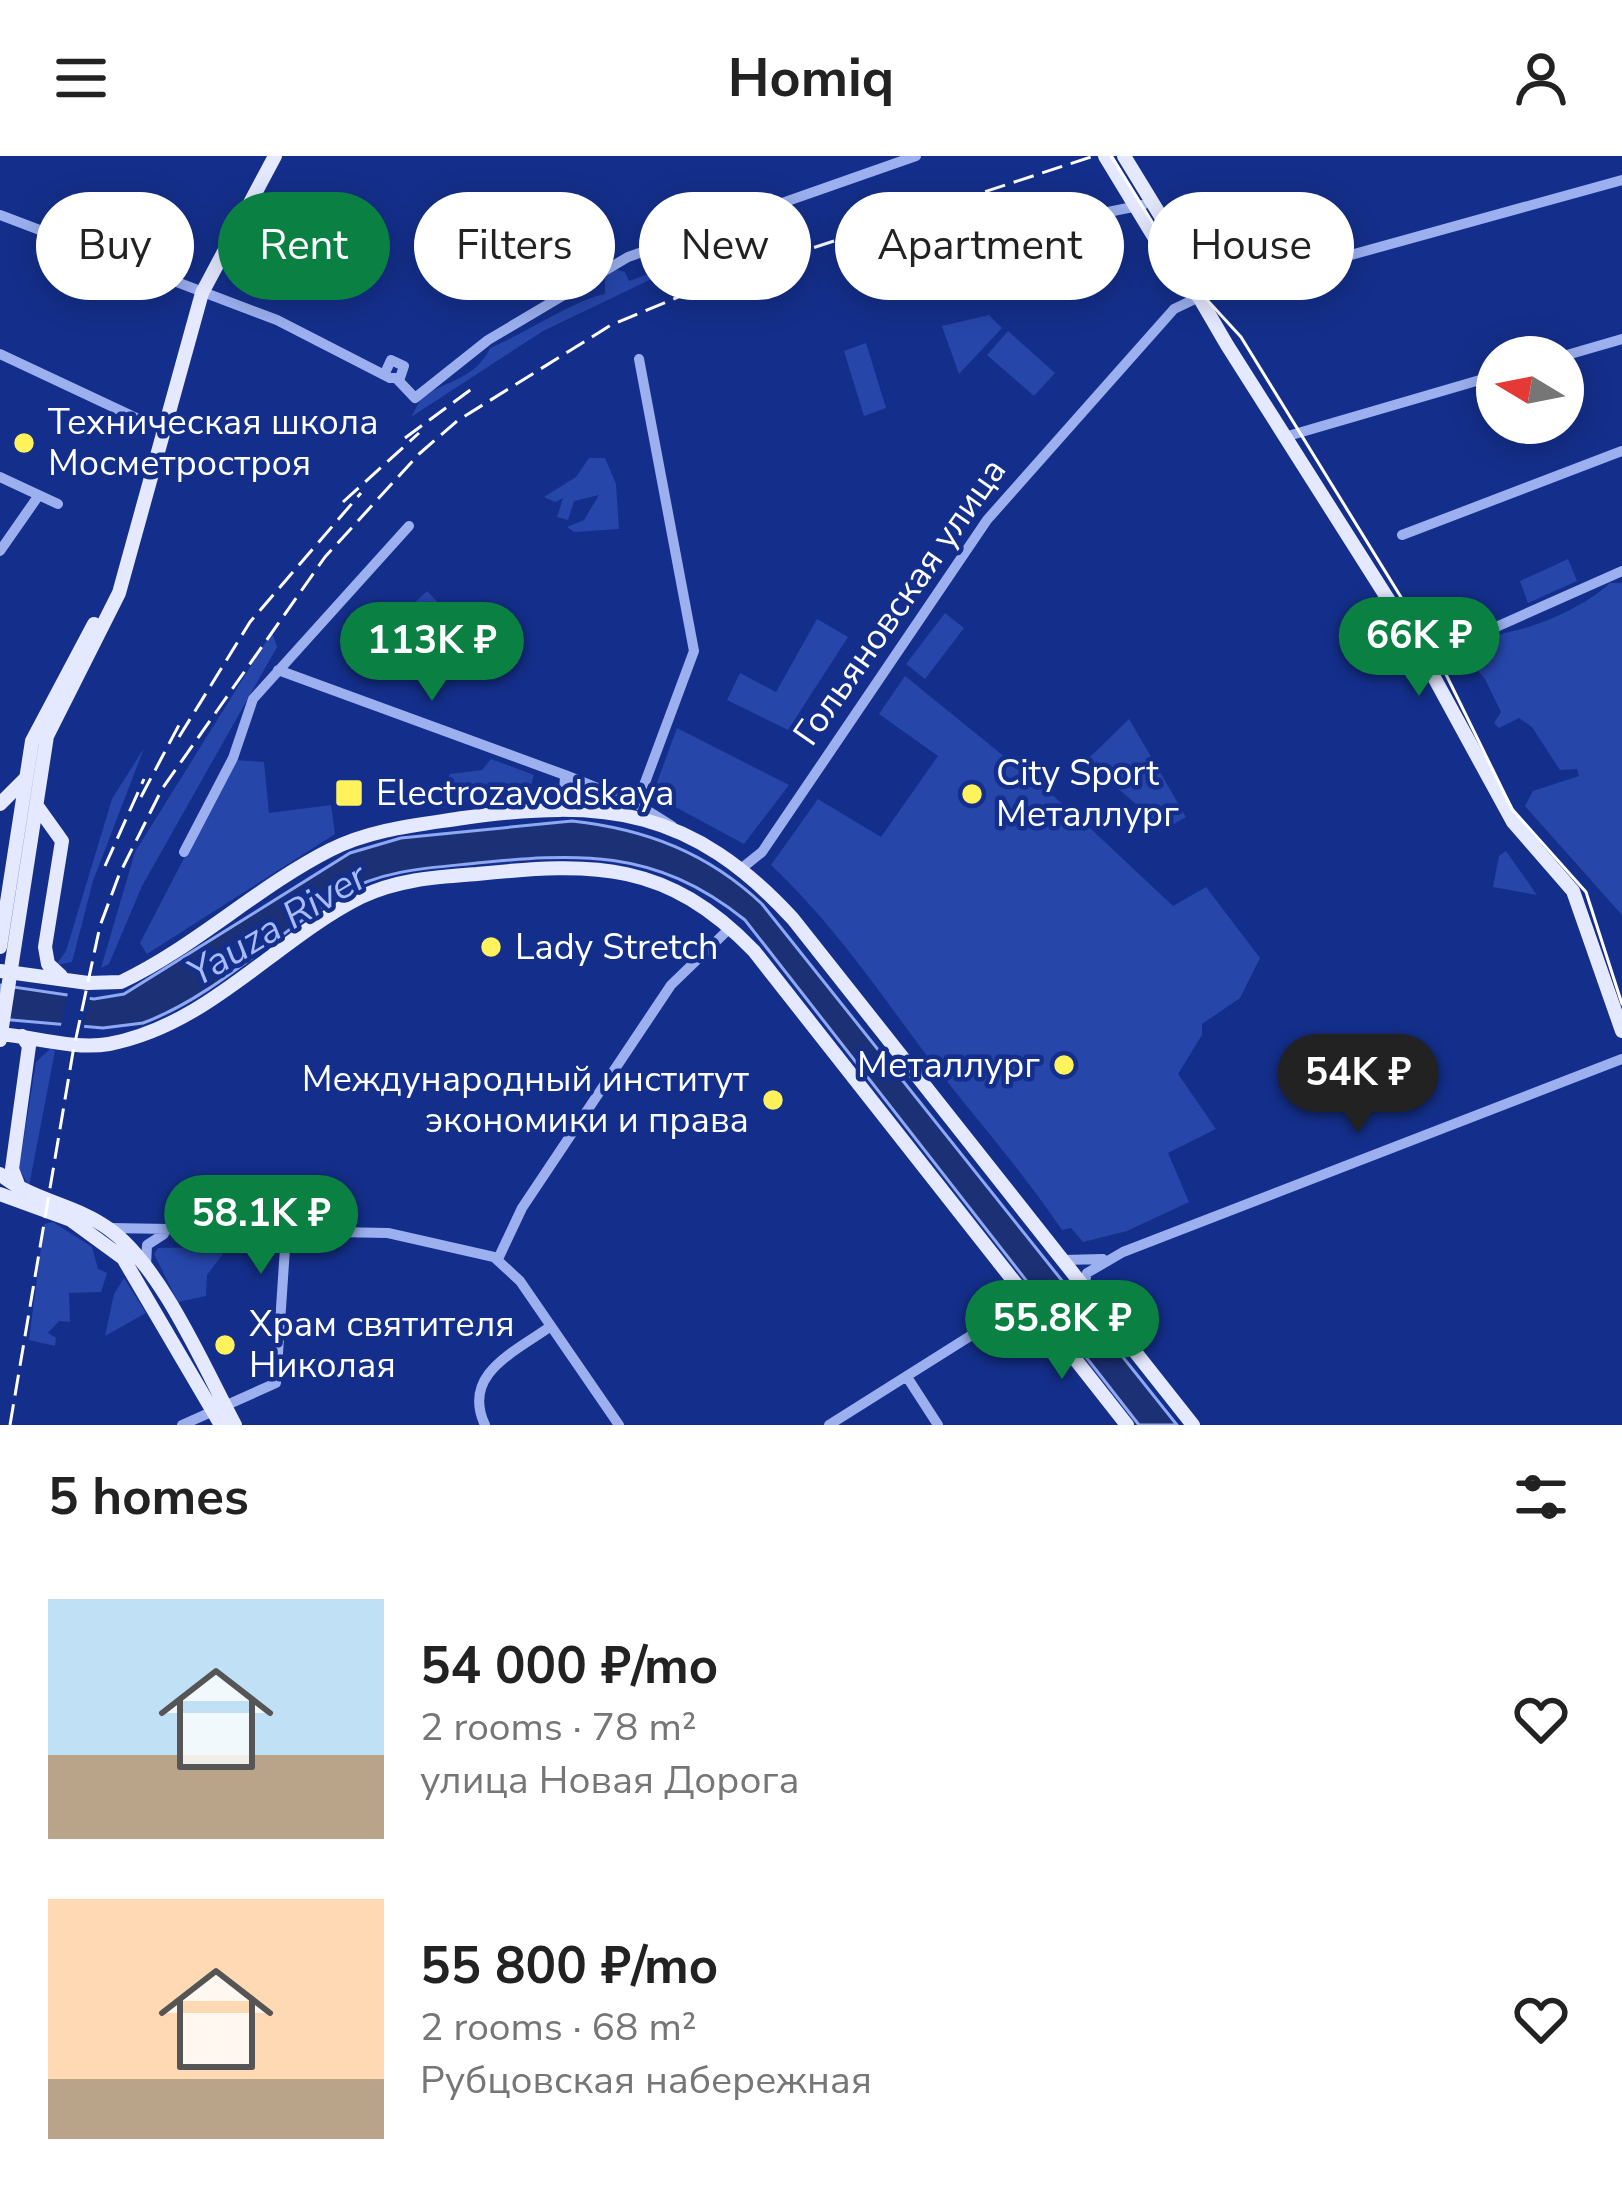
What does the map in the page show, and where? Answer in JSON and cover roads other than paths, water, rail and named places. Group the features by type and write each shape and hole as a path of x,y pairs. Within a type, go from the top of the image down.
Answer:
{"main road":[{"path":"274,156 202,293 119,593 47,736 25,853 0,1037 109,1044 185,1015 338,910 412,880 562,866 606,868 681,891 731,927 1127,1425"},
{"path":"1105,156 1148,199"},
{"path":"1124,156 1136,207 1148,227"},
{"path":"1201,300 1424,659 1513,822 1573,891 1622,1031"},
{"path":"0,947 25,853 25,779 38,728 102,609 133,531"},
{"path":"0,804 25,779"},
{"path":"35,796 41,818 62,842 45,947 48,964 62,976"},
{"path":"0,971 105,984 136,975 308,862 350,841 406,826 555,807 637,815 674,827 756,878 1193,1425"},
{"path":"0,829 25,853"},
{"path":"25,853 39,839 51,839 56,872"},
{"path":"20,972 35,965 45,947"},
{"path":"22,1036 28,1042 28,1060 6,1182 126,1242 146,1269 218,1407 221,1425"},
{"path":"28,1060 34,1047 53,1040"},
{"path":"101,1231 132,1268 218,1407 236,1425"}],"street":[{"path":"0,215 277,320 397,379 415,398 488,340 628,257 916,156"},
{"path":"1354,255 1622,180"},
{"path":"1124,209 1148,204"},
{"name":"Гольяновская улица","path":"742,868 763,852 1004,497 1174,309 1193,300"},
{"path":"1584,350 1622,339"},
{"path":"0,354 162,430"},
{"path":"637,804 694,651 639,359"},
{"path":"1288,436 1476,381"},
{"path":"1402,535 1622,451"},
{"path":"0,477 58,504"},
{"path":"0,551 39,495"},
{"path":"184,852 232,758 244,713 409,526"},
{"path":"1424,659 1622,572"},
{"path":"278,670 565,775 637,804 674,827"},
{"path":"555,807 564,797 565,775"},
{"name":"Гольяновская улица","path":"756,878 763,852"},
{"path":"498,1259 522,1208 671,985 731,927"},
{"path":"1062,1259 1082,1263 1112,1256 1622,1059"},
{"path":"101,1231 401,1234 498,1259 619,1425"},
{"path":"126,1242 171,1232"},
{"path":"146,1269 147,1245 171,1232"},
{"path":"182,1425 276,1383 286,1233"},
{"path":"1085,1288 1087,1273 1112,1256"},
{"path":"829,1425 1002,1316 1014,1300 1017,1285"},
{"path":"1002,1316 1036,1309"},
{"path":"485,1425 476,1402 479,1386 551,1326"},
{"path":"907,1377 938,1425"}],"water":[{"name":"Yauza River","path":"572,821 625,830 674,846 720,871 762,904 1177,1425 1139,1425 745,920 711,896 646,867 613,860 544,858 388,875 343,893 221,981 143,1023 103,1028 0,1019 0,985 94,999 124,994 350,853 401,838"}],"tram line":[{"path":"1111,156 1187,278 1241,337 1436,654 1512,809 1586,892 1622,1004"}],"railway":[{"path":"10,1425 73,1052 100,926 119,875 162,789 325,557 419,454 457,421 611,325 736,273 1094,156"},
{"path":"405,438 477,385"},
{"path":"343,502 419,433"},
{"path":"179,737 250,622 361,493"},
{"path":"141,797 180,723"},
{"path":"105,866 144,779"}],"place":[{"name":"Техническая школа Мосметростроя","path":"24,443"},
{"name":"Electrozavodskaya","path":"349,793"},
{"name":"City Sport Металлург","path":"972,794"},
{"name":"Lady Stretch","path":"491,947"},
{"name":"Металлург","path":"1064,1065"},
{"name":"Международный институт экономики и права","path":"773,1100"},
{"name":"Храм святителя Николая","path":"225,1345"}]}
